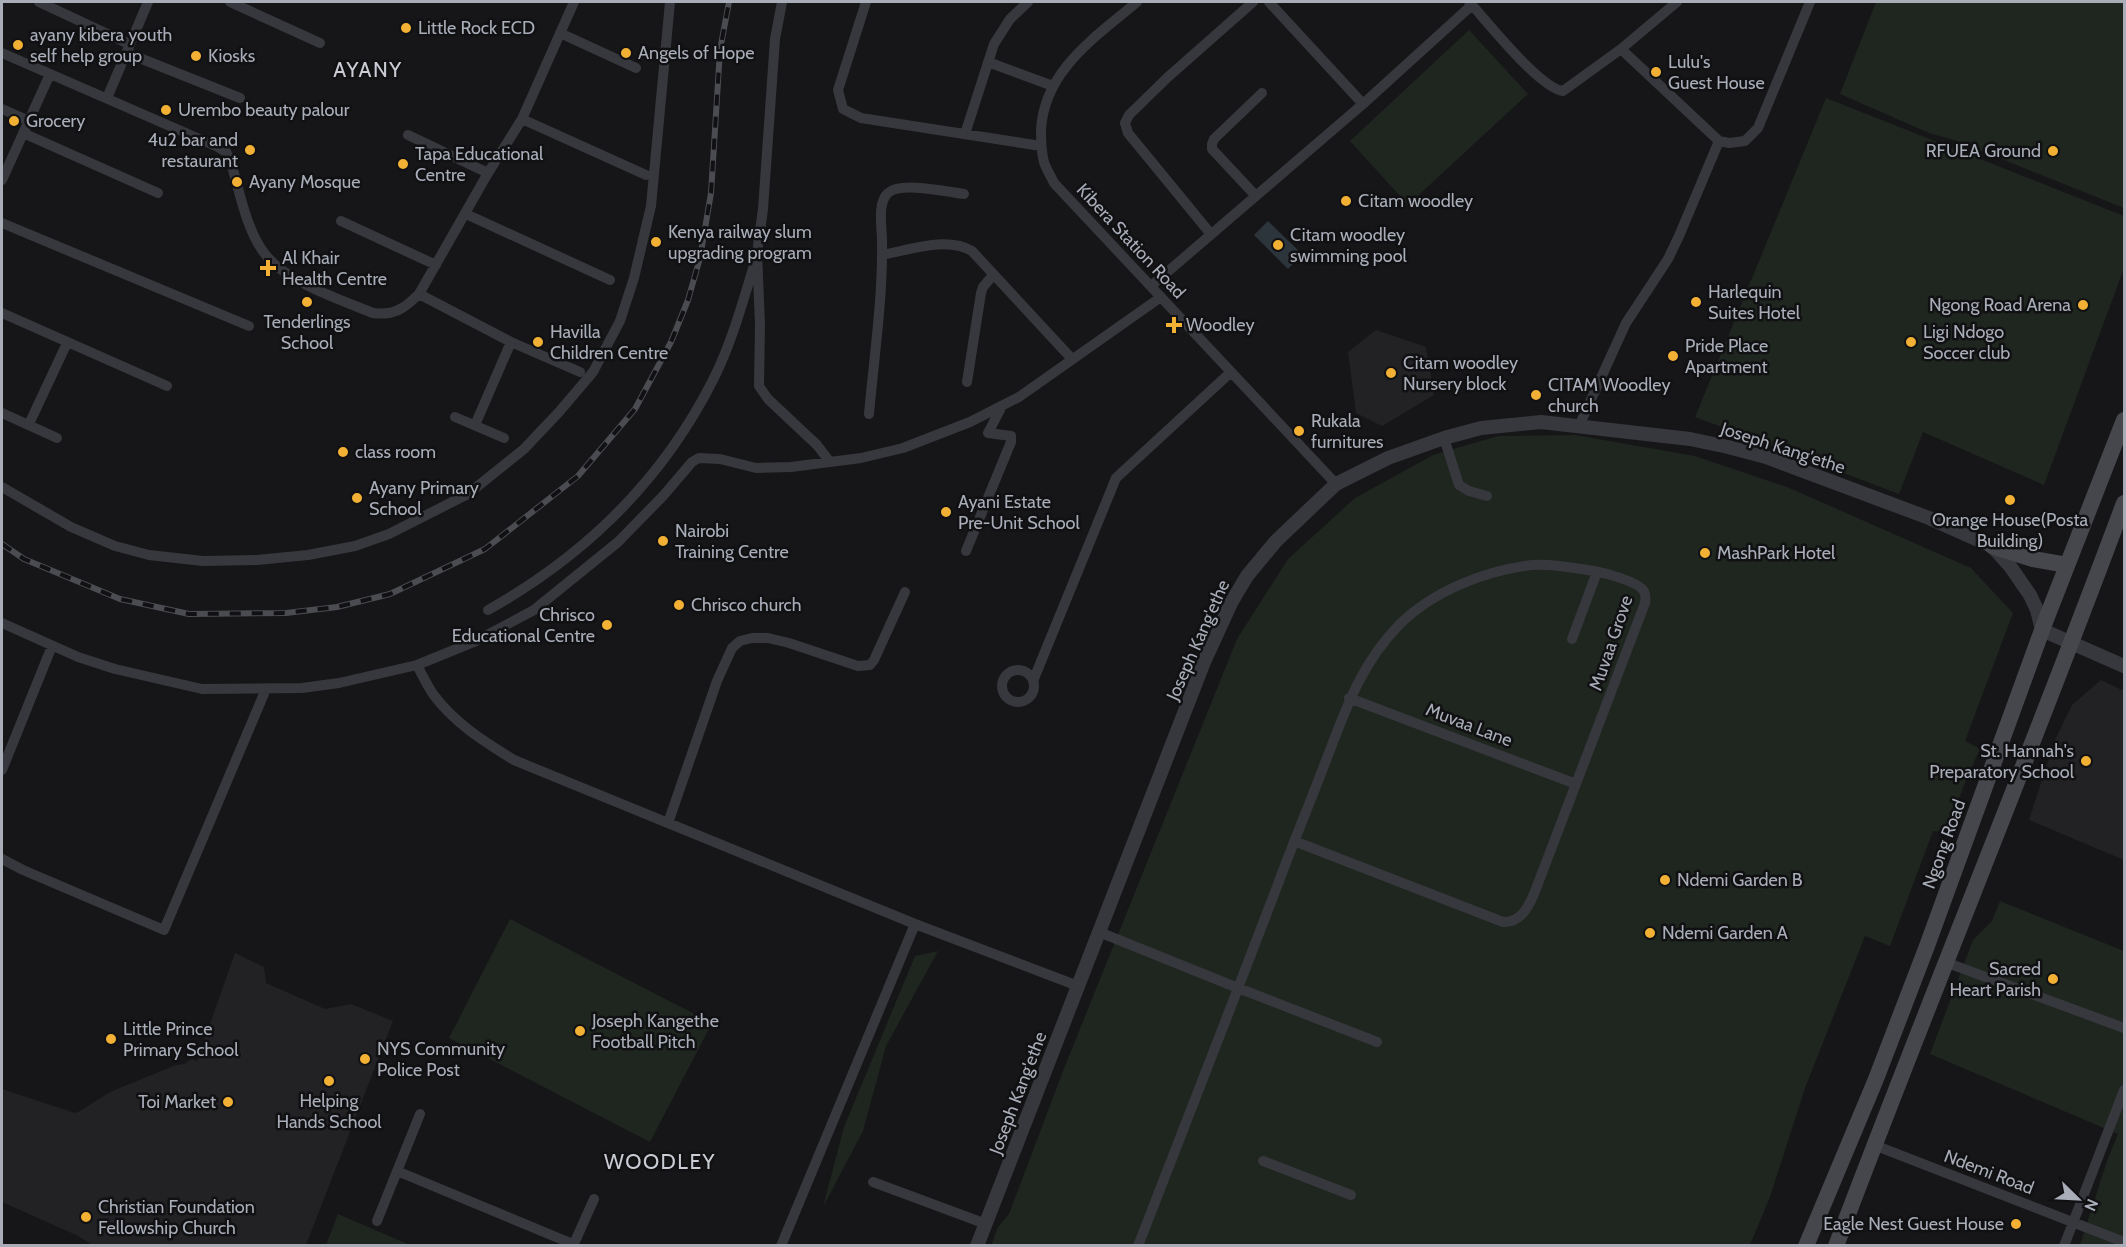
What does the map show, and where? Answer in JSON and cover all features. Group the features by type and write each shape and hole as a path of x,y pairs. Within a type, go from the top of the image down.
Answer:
{"main road":[{"name":"Ngong Road","path":"1806,1245 1876,1079 2042,630 2124,420"},
{"path":"1836,1245 2072,642 2124,502"},
{"path":"1992,546 2033,559 2067,565"}],"street":[{"path":"39,2 128,48 240,98"},
{"path":"107,98 148,2"},
{"path":"230,2 320,43"},
{"path":"2,53 226,152 254,234 268,258 293,278 372,313 382,315 407,307 419,294 488,173 522,119 574,2"},
{"path":"2,487 71,527 115,546 149,555 203,561 257,560 308,555 354,546 389,534 468,494 524,449 559,412 593,372 620,321 634,278 651,206 670,2"},
{"path":"782,2 775,39 758,253 759,386 768,399 817,445 830,462"},
{"path":"866,2 838,90 843,109 861,118 1041,146"},
{"path":"965,134 994,44 1010,19 1028,2"},
{"name":"Kibera Station Road","path":"1137,2 1078,52 1066,65 1053,86 1042,116 1041,146 1044,162 1054,183 1336,484"},
{"path":"1210,233 1128,133 1125,123 1129,115 1168,77 1253,2"},
{"path":"1269,2 1362,104"},
{"path":"1151,286 1362,104 1471,3 1509,47 1550,87 1563,91 1621,49 1677,2"},
{"path":"1621,49 1719,141 1729,143 1745,141 1758,128 1810,2"},
{"path":"560,33 636,68"},
{"path":"988,62 1053,86"},
{"path":"2,180 27,120 50,74"},
{"path":"1255,195 1212,149 1212,144 1214,139 1262,93"},
{"path":"2,109 27,120"},
{"path":"522,119 646,175"},
{"path":"23,134 158,193"},
{"path":"408,135 488,173"},
{"path":"1579,426 1626,323 1668,259 1719,141"},
{"path":"869,414 882,255 882,205 886,195 890,190 906,187 964,194"},
{"path":"466,214 610,280"},
{"path":"341,221 436,265"},
{"path":"2,223 249,326"},
{"path":"882,255 928,246 956,244 964,246 972,251 1072,359"},
{"path":"488,610 556,568 585,544 619,513 668,454 694,415 715,377 758,253"},
{"path":"967,382 981,293 993,275"},
{"path":"419,294 511,342 580,372"},
{"path":"2,623 52,646 115,669 202,689 302,688 339,683 417,665 476,641 534,610 618,542 692,462 699,458 720,459 756,468 791,467 861,458 903,448 970,422 1002,406 1036,386 1161,297"},
{"path":"2,313 167,386"},
{"path":"29,424 67,342"},
{"path":"475,425 511,342"},
{"path":"1033,681 1116,478 1231,372"},
{"path":"966,551 1011,442 1011,436 988,433 1002,406"},
{"path":"2,413 57,438"},
{"path":"455,417 504,438"},
{"name":"Joseph Kang'ethe","path":"977,1245 1204,662 1247,576 1276,541 1336,484 1388,458 1444,438 1481,428 1541,422 1690,439 1766,458 1929,519 1992,546"},
{"path":"1444,438 1459,485 1469,491 1487,496"},
{"path":"1992,546 2010,566 2030,595 2042,630 2124,666"},
{"name":"Muvaa Grove","path":"1533,565 1597,572 1636,584 1645,593 1645,603 1528,908 1520,916 1507,922 1294,841 1349,698 1373,656 1401,624 1428,602 1475,578 1533,565"},
{"path":"1572,639 1597,572"},
{"path":"668,823 717,681 732,648 740,641 768,638 858,666 870,665 905,592"},
{"path":"2,770 52,646"},
{"path":"417,665 433,694 451,716 514,760 915,924 1078,986"},
{"path":"2,859 22,870 164,930 266,689"},
{"name":"Muvaa Lane","path":"1349,698 1576,784"},
{"path":"1138,1245 1294,841"},
{"path":"782,1245 915,924"},
{"path":"1099,932 1377,1042"},
{"path":"1945,962 2124,1028"},
{"path":"2064,1245 2124,1090"},
{"path":"377,1221 420,1114"},
{"name":"Ndemi Road","path":"1874,1145 2124,1242"},
{"path":"1263,1161 1351,1195"},
{"path":"397,1171 573,1245 594,1199"},
{"path":"873,1182 986,1224"}],"shaded area":[{"name":"RFUEA Ground","path":"1876,2 2124,2 2124,208 1954,140 1929,133 1840,94"},
{"path":"1469,30 1528,94 1408,205 1350,141"},
{"name":"Ligi Ndogo Soccer club","path":"1826,98 2124,216 2124,268 2044,485 1923,432 1899,494 1695,417"},
{"name":"Citam woodley swimming pool","path":"1268,221 1302,254 1288,269 1254,235"},
{"name":"Citam woodley Nursery block","path":"1376,330 1426,347 1434,395 1382,426 1356,413 1348,352"},
{"path":"1575,435 1695,456 1787,487 1971,568 2013,613 1965,741 1980,749 1946,832 1933,831 1890,946 1865,936 1805,1088 1770,1197 1750,1245 991,1246 998,1227 1009,1214 1063,1071 1237,639 1288,559 1355,498 1433,455 1498,436"},
{"name":"St. Hannah's Preparatory School","path":"2101,680 2124,691 2124,860 2029,820 2055,740 2072,705"},
{"path":"2000,901 2124,951 2124,1245 2080,1245 2118,1134 1930,1054 1973,940 1992,921"},
{"name":"Joseph Kangethe Football Pitch","path":"510,919 712,1023 650,1142 449,1038"},
{"path":"938,951 886,1046 863,1131 823,1207 844,1127 915,956"},
{"name":"Toi Market","path":"235,953 264,967 266,983 325,1009 351,1004 393,1021 306,1245 93,1245 2,1202 2,1089 75,1113 110,1092 192,1059 197,1061"},
{"path":"338,1214 410,1245 326,1245"}],"railway":[{"path":"2,544 24,559 120,599 189,614 286,613 337,607 390,594 485,549 578,476 635,409 671,342 688,300 700,258 711,193 720,50 729,2"}],"place":[{"name":"Little Rock ECD","path":"406,28"},
{"name":"ayany kibera youth self help group","path":"18,45"},
{"name":"Angels of Hope","path":"626,53"},
{"name":"Kiosks","path":"196,56"},
{"name":"Lulu's Guest House","path":"1656,72"},
{"name":"Urembo beauty palour","path":"166,110"},
{"name":"Grocery","path":"14,121"},
{"name":"4u2 bar and restaurant","path":"250,150"},
{"name":"RFUEA Ground","path":"2053,151"},
{"name":"Tapa Educational Centre","path":"403,164"},
{"name":"Ayany Mosque","path":"237,182"},
{"name":"Citam woodley","path":"1346,201"},
{"name":"Kenya railway slum upgrading program","path":"656,242"},
{"name":"Citam woodley swimming pool","path":"1278,245"},
{"name":"Al Khair Health Centre","path":"268,268"},
{"name":"Tenderlings School","path":"307,302"},
{"name":"Harlequin Suites Hotel","path":"1696,302"},
{"name":"Ngong Road Arena","path":"2083,305"},
{"name":"Woodley","path":"1174,325"},
{"name":"Havilla Children Centre","path":"538,342"},
{"name":"Ligi Ndogo Soccer club","path":"1911,342"},
{"name":"Pride Place Apartment","path":"1673,356"},
{"name":"Citam woodley Nursery block","path":"1391,373"},
{"name":"CITAM Woodley church","path":"1536,395"},
{"name":"Rukala furnitures","path":"1299,431"},
{"name":"class room","path":"343,452"},
{"name":"Ayany Primary School","path":"357,498"},
{"name":"Orange House(Posta Building)","path":"2010,500"},
{"name":"Ayani Estate Pre-Unit School","path":"946,512"},
{"name":"Nairobi Training Centre","path":"663,541"},
{"name":"MashPark Hotel","path":"1705,553"},
{"name":"Chrisco church","path":"679,605"},
{"name":"Chrisco Educational Centre","path":"607,625"},
{"name":"St. Hannah's Preparatory School","path":"2086,761"},
{"name":"Ndemi Garden B","path":"1665,880"},
{"name":"Ndemi Garden A","path":"1650,933"},
{"name":"Sacred Heart Parish","path":"2053,979"},
{"name":"Joseph Kangethe Football Pitch","path":"580,1031"},
{"name":"Little Prince Primary School","path":"111,1039"},
{"name":"NYS Community Police Post","path":"365,1059"},
{"name":"Helping Hands School","path":"329,1081"},
{"name":"Toi Market","path":"228,1102"},
{"name":"Christian Foundation Fellowship Church","path":"86,1217"},
{"name":"Eagle Nest Guest House","path":"2016,1224"}],"district":[{"name":"AYANY","path":"368,70"},
{"name":"WOODLEY","path":"660,1162"}]}
